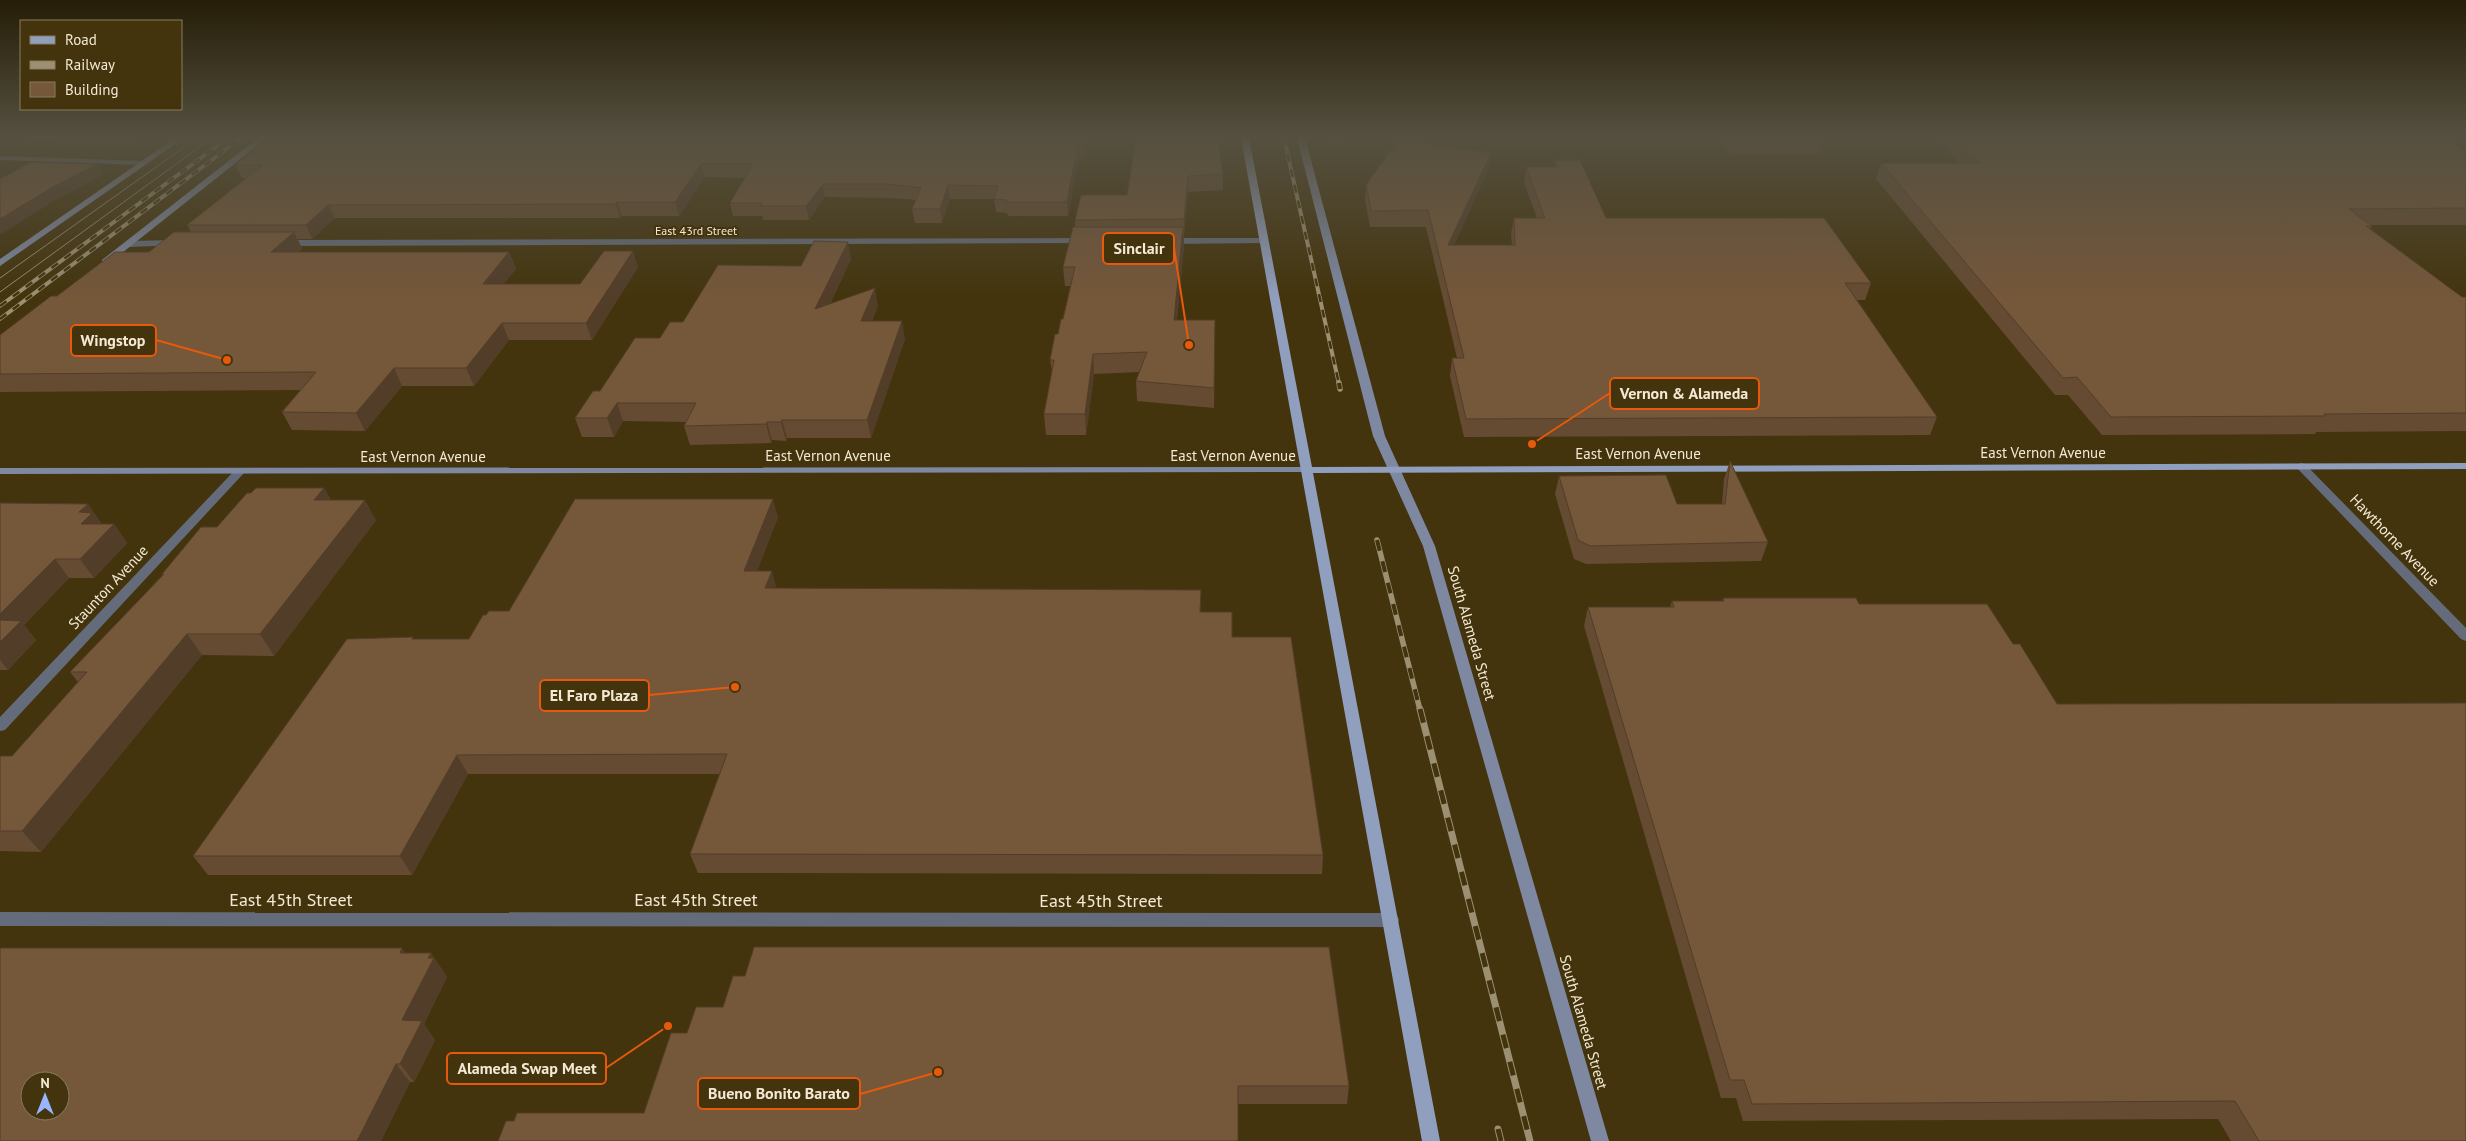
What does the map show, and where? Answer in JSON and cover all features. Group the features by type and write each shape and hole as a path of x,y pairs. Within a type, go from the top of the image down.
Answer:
{"main road":[{"path":"0,262 103,191"},
{"path":"98,267 195,191"},
{"path":"1255,191 1432,1141"},
{"name":"South Alameda Street","path":"1315,191 1379,436 1428,546 1600,1141"},
{"name":"East Vernon Avenue","path":"0,471 1308,470 1394,468 2466,466"}],"street":[{"name":"East 43rd Street","path":"268,243 1098,241"},
{"path":"1157,241 1264,241"},
{"path":"128,244 184,244"},
{"name":"Hawthorne Avenue","path":"2301,466 2466,636"},
{"name":"Staunton Avenue","path":"0,726 240,471"},
{"name":"East 45th Street","path":"0,919 1391,920"}],"building":[{"path":"0,191 46,191 0,219"},
{"path":"230,191 682,191 675,202 328,205 306,225 187,225"},
{"path":"737,191 817,191 806,206 760,206 762,203 730,203"},
{"path":"920,191 946,191 940,209 912,209"},
{"path":"996,191 1069,191 1067,202 1006,202 1007,200 994,199"},
{"path":"1128,191 1187,191 1184,219 1075,220 1081,195 1127,195"},
{"path":"1367,191 1473,191 1448,245 1515,245 1514,218 1545,218 1535,191 1594,191 1606,218 1824,218 1871,283 1845,283 1937,417 1466,419 1452,358 1464,358 1428,210 1371,211"},
{"path":"1905,191 2466,191 2466,208 2349,209 2372,226 2366,226 2462,297 2466,297 2466,413 2111,417 2077,377 2063,378"},
{"path":"1073,227 1183,227 1174,320 1215,320 1214,388 1136,381 1147,352 1093,354 1085,414 1044,414 1054,360 1050,360 1055,334 1058,334 1061,319 1063,319 1075,267 1063,267"},
{"path":"174,232 294,232 271,252 509,252 483,284 580,284 604,251 633,251 586,323 502,323 466,368 394,368 356,413 282,412 316,372 0,374 0,335 51,296 57,296 115,252 149,252"},
{"path":"814,241 848,242 815,309 875,288 861,321 902,321 867,420 782,420 781,422 767,422 766,424 684,426 696,403 617,403 607,418 575,418 593,391 600,391 635,338 660,338 670,322 683,322 718,265 801,266"},
{"path":"1730,461 1768,542 1590,546 1578,540 1559,476 1666,475 1677,504 1725,504"},
{"path":"256,488 324,488 314,500 365,500 260,634 187,634 22,831 0,831 0,756 12,756 87,672 70,672 164,574 162,574 201,527 217,527 247,493 251,493"},
{"path":"575,499 773,499 744,571 772,571 765,588 1201,590 1200,612 1232,612 1232,637 1291,637 1323,855 690,854 727,754 457,755 400,856 193,856 347,639 413,637 412,639 469,639 483,615 486,615 489,611 509,611"},
{"path":"0,503 88,504 79,512 92,513 81,524 114,524 80,559 55,559 0,614"},
{"path":"1723,598 1856,598 1859,604 1987,604 2013,644 2020,644 2057,704 2466,703 2466,1141 2259,1141 2235,1101 1752,1104 1744,1080 1730,1080 1588,607 1674,607 1672,601 1724,601"},
{"path":"0,620 21,621 0,642"},
{"path":"754,947 1329,947 1349,1086 1238,1086 1238,1141 498,1141 506,1121 514,1121 517,1113 644,1113 671,1033 687,1033 696,1007 723,1007 733,976 745,976"},
{"path":"0,948 402,948 400,953 431,953 428,958 434,958 402,1020 422,1021 400,1064 396,1064 357,1141 0,1141"}],"tram line":[{"path":"0,278 122,191"},
{"path":"0,292 139,191"}],"railway":[{"path":"0,306 156,191"},
{"path":"0,319 170,191"},
{"path":"1296,191 1339,384"},
{"path":"1339,383 1340,389"},
{"path":"1377,540 1420,710"},
{"path":"1420,709 1530,1141"},
{"path":"1498,1129 1501,1141"}],"place":[{"name":"Sinclair","path":"1189,345"},
{"name":"Wingstop","path":"227,360"},
{"name":"Vernon & Alameda","path":"1532,444"},
{"name":"El Faro Plaza","path":"735,687"},
{"name":"Alameda Swap Meet","path":"668,1026"},
{"name":"Bueno Bonito Barato","path":"938,1072"}]}
